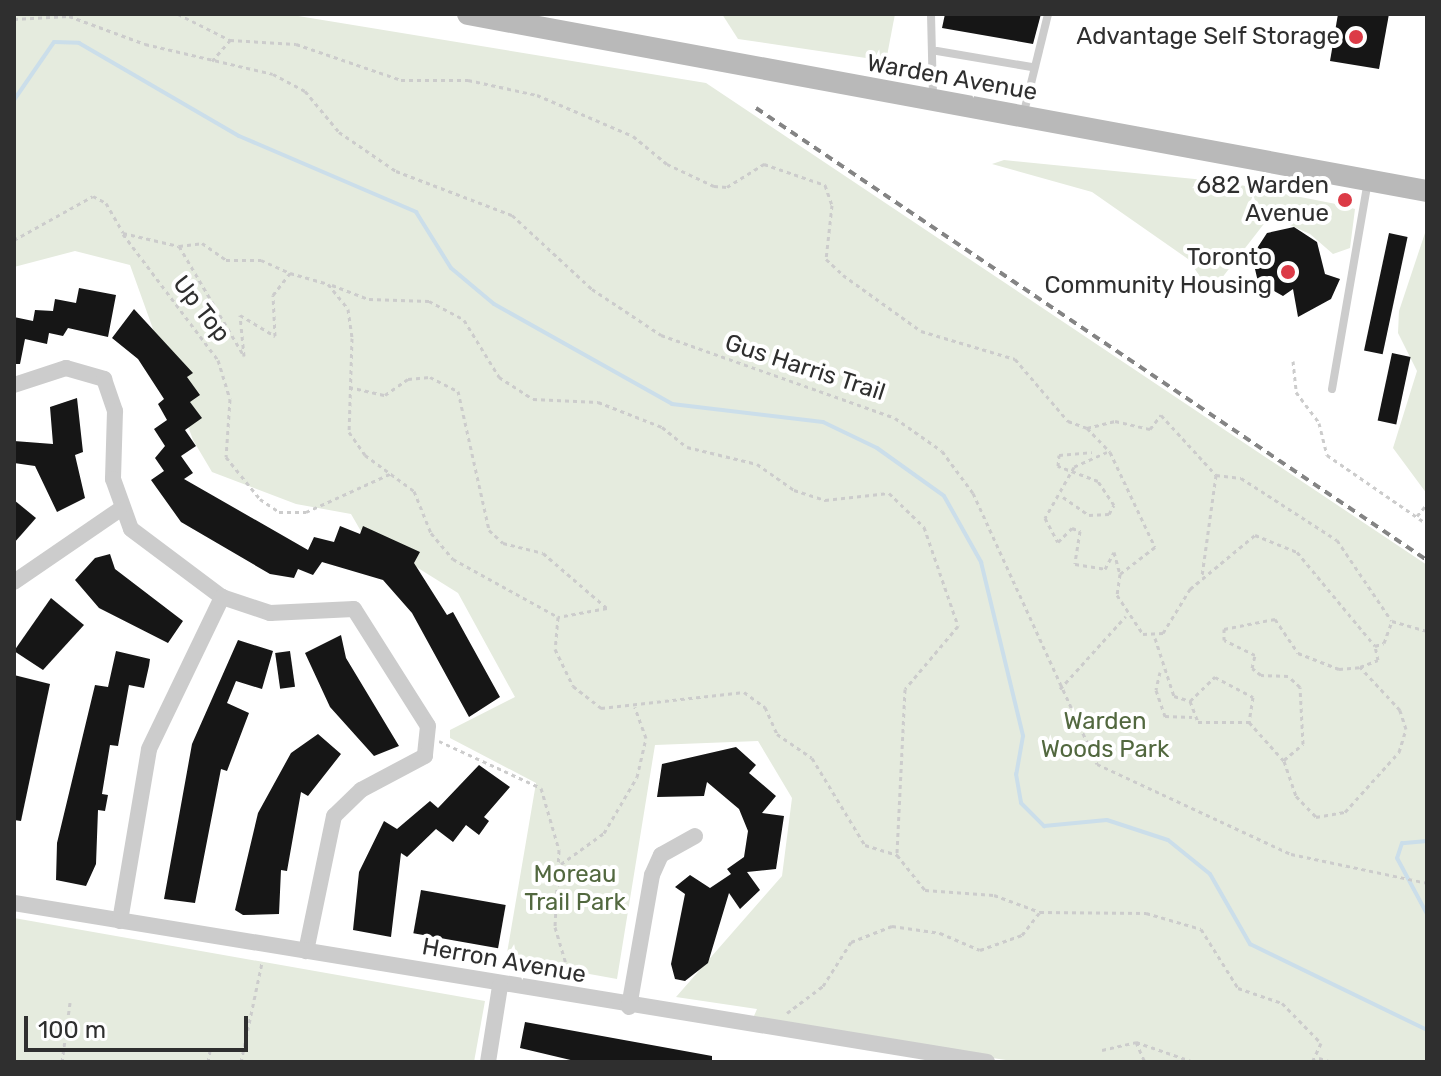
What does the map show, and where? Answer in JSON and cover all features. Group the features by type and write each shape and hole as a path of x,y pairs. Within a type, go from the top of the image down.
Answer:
{"main road":[{"name":"Warden Avenue","path":"468,14 1427,191"}],"street":[{"path":"14,385 66,368 104,379 115,411 119,510 147,545 222,597 270,613 354,609 432,740 413,766 361,790 334,816 306,951"},
{"path":"14,582 119,510"},
{"path":"120,921 149,749 222,597"},
{"path":"629,1007 652,875 661,855 695,836"},
{"name":"Herron Avenue","path":"14,903 500,986 987,1062"},
{"path":"488,1062 500,986"}],"lane":[{"path":"931,14 937,51 932,101"},
{"path":"1023,116 1032,67 1048,14"},
{"path":"937,51 1032,67"},
{"path":"1332,389 1368,180"}],"path":[{"path":"178,14 230,40 296,44 401,80 468,80 537,95 633,136 667,164 714,186 727,187 764,164 825,185 832,205 826,259 843,275 921,331 1015,359 1068,421 1087,428 1110,452 1155,547 1120,574"},
{"name":"Gus Harris Trail","path":"14,19 90,22 212,61 273,74 305,91 339,132 396,171 512,215 592,289 661,335 848,398 923,436 973,493 1059,690 1097,764 1140,789 1291,854 1427,883"},
{"path":"212,61 230,40"},
{"name":"Up Top","path":"14,240 93,196 106,203 123,233 218,360 230,399 226,457 260,499 279,512 306,512 392,473"},
{"path":"123,233 179,246 202,243 226,260 261,260 369,299 429,301 464,320 499,377 533,399 598,402 662,427 687,447 733,454 825,500 889,493 924,527 958,626 905,689 897,855"},
{"path":"179,246 244,356 240,315 275,336 273,295 290,273"},
{"path":"328,284 348,309 349,432 365,455 414,491 431,533 453,559 558,617 604,611 605,602 543,553 503,543 489,530 458,391 430,377 408,379 385,395 349,387"},
{"path":"1293,361 1296,392 1319,423 1327,455 1427,524"},
{"path":"1087,428 1115,421 1150,429 1161,415 1216,475 1241,478 1337,540 1392,621 1427,631"},
{"path":"1063,497 1089,515 1109,514 1114,505 1098,481 1058,466 1059,455 1110,452"},
{"path":"1094,453 1071,473 1063,497 1045,518 1051,538 1058,542 1072,528 1080,531 1075,564 1089,572 1105,569 1114,552 1120,574 1117,595 1126,616 1155,638 1160,672 1156,690 1165,716 1249,722 1284,761 1296,796 1316,817 1345,812 1366,783 1387,773 1406,729 1400,710 1360,667"},
{"path":"1202,576 1216,475"},
{"path":"1417,517 1427,504"},
{"path":"1155,638 1202,576 1255,535 1270,536 1297,552 1375,646 1378,660 1360,667 1339,669 1298,653 1275,619 1224,629 1224,640 1255,655 1252,668 1261,675 1288,676 1300,687 1303,744 1284,761"},
{"path":"1059,690 1126,616"},
{"path":"558,617 555,649 573,686 601,708 635,707 744,692 765,707 777,734 812,758 865,845 897,855 925,890 994,895 1040,912 1146,913 1201,929 1238,988 1282,1003 1321,1043 1319,1058"},
{"path":"1375,646 1384,643 1392,621"},
{"path":"1160,672 1174,696 1190,701"},
{"path":"1190,701 1215,677 1253,697 1249,722"},
{"path":"1190,701 1192,717"},
{"path":"561,864 604,833 637,777 646,738 635,707"},
{"path":"432,740 460,745 541,788 561,864 555,927 570,978"},
{"path":"774,1029 800,998 823,986 851,942 892,926 940,933 980,950 1022,935 1040,912"},
{"path":"241,1062 262,962"},
{"path":"62,1062 70,1003"},
{"path":"1136,1042 1145,1062"},
{"path":"1102,1050 1136,1042 1194,1062"},
{"path":"208,1062 210,1051"},
{"path":"1312,1062 1319,1058 1332,1062"}],"green space":[{"name":"Warden Woods Park","path":"14,14 286,14 706,83 1427,565 1427,1062 1020,1062 751,1023 757,1009 676,997 782,876 792,798 758,741 655,745 617,979 506,959 536,783 450,738 450,730 515,697 458,593 362,533 351,514 296,504 212,472 193,440 130,265 75,251 14,267"},
{"path":"722,14 895,14 886,61 738,39"},
{"path":"1004,160 1225,182 1341,205 1355,209 1350,248 1333,254 1310,234 1270,216 1218,283 1205,284 1188,259 1092,192 992,164"},
{"path":"1427,227 1427,494 1393,448 1417,371 1398,333 1399,311"},
{"path":"14,918 485,1001 474,1062 14,1062"}],"building":[{"path":"945,14 1041,14 1033,44 942,28"},
{"path":"1338,14 1389,14 1379,69 1330,61"},
{"name":"Toronto Community Housing","path":"1294,227 1317,242 1325,274 1340,279 1331,299 1298,317 1293,289 1283,296 1258,282 1252,256 1267,233"},
{"path":"1389,233 1408,237 1383,354 1364,350"},
{"path":"79,288 116,295 108,337 68,328 63,336 49,333 47,344 25,339 20,364 14,364 14,317 33,321 35,310 53,311 55,299 76,303"},
{"path":"134,309 193,373 187,377 200,395 190,402 202,418 185,430 196,446 181,456 193,473 184,479 308,550 314,537 334,542 340,526 360,534 363,526 420,552 414,563 447,615 453,612 500,697 469,717 412,613 383,580 322,562 313,575 298,569 294,578 270,574 181,522 151,480 164,471 155,458 165,446 154,429 167,420 158,404 164,399 138,359 112,338"},
{"path":"1392,353 1411,357 1396,424 1378,420"},
{"path":"77,398 83,452 75,455 85,498 57,512 35,466 14,463 14,441 53,444 50,407"},
{"path":"14,500 36,518 14,543"},
{"path":"110,554 115,569 183,621 168,643 99,608 75,580 95,558"},
{"path":"51,598 84,625 43,670 14,651"},
{"path":"341,635 346,658 399,746 374,756 330,707 305,653"},
{"path":"238,640 273,651 262,689 236,681 227,703 249,713 227,771 221,769 195,903 164,899 192,744"},
{"path":"116,651 150,659 144,688 129,685 118,746 110,745 102,794 108,795 105,811 98,810 96,864 86,886 56,880 57,843 95,685 108,687"},
{"path":"290,651 295,687 280,689 275,653"},
{"path":"14,675 50,684 21,821 14,820"},
{"path":"318,734 341,754 308,796 301,792 287,871 281,870 279,914 243,915 235,910 258,813 291,753"},
{"path":"736,747 756,765 749,773 776,796 762,813 784,816 776,869 747,872 760,890 740,909 729,893 708,963 685,981 675,979 671,964 685,894 675,887 690,875 710,888 731,874 727,869 744,857 748,831 739,809 707,782 704,796 657,797 662,764"},
{"path":"479,765 510,787 484,817 489,821 479,835 466,825 453,842 436,829 407,857 401,853 391,937 353,930 359,872 384,821 397,829 430,801 438,808"},
{"path":"421,890 506,905 498,948 413,933"},
{"path":"525,1022 712,1056 712,1062 579,1062 520,1048"}],"waterway":[{"path":"14,100 54,42 79,43 239,136 416,212 451,268 494,304 672,404 823,422 877,448 944,496 981,562 1023,736 1016,774 1021,803 1044,826 1107,820 1168,840 1210,874 1250,944 1427,1030"},
{"path":"1427,841 1402,843 1397,858 1427,914"}],"railway":[{"path":"756,108 1427,560"}],"place":[{"name":"Advantage Self Storage","path":"1356,37"},
{"name":"682 Warden Avenue","path":"1345,200"},
{"name":"Toronto Community Housing","path":"1288,272"}],"park label":[{"name":"Moreau Trail Park","path":"575,889"}]}
